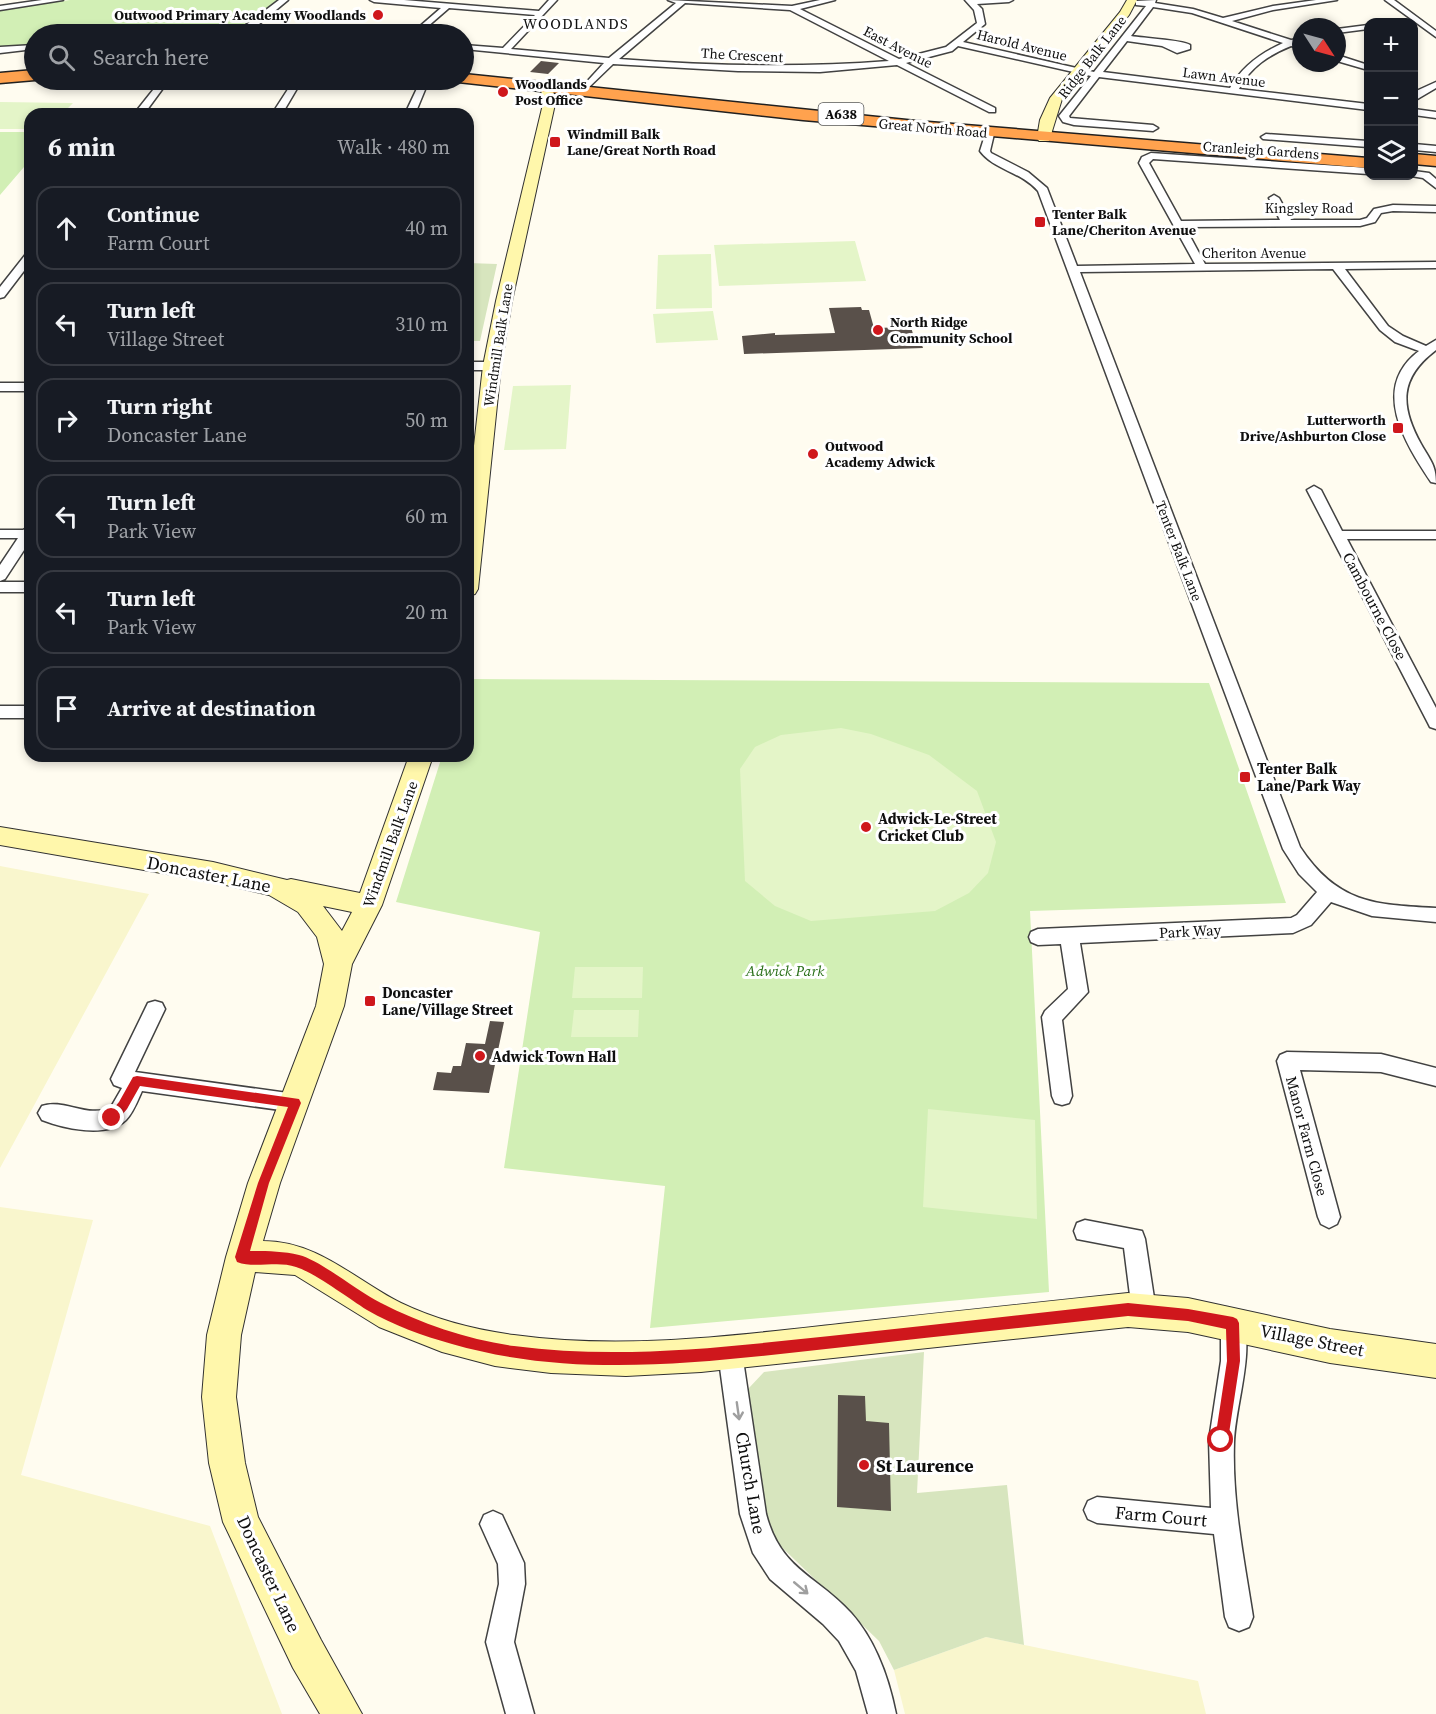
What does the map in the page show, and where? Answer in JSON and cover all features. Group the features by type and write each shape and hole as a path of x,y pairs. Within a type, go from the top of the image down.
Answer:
{"highway":[{"path":"0,76 24,74"},
{"name":"Great North Road","path":"474,75 990,129"},
{"name":"Great North Road","path":"474,81 548,96 568,92 1364,163"},
{"name":"Great North Road","path":"1045,134 1364,156"}],"street":[{"path":"0,8 59,0"},
{"path":"253,24 284,0"},
{"path":"374,0 540,13"},
{"path":"462,7 471,0"},
{"path":"506,50 553,0"},
{"path":"672,0 792,8 831,0"},
{"path":"568,92 586,87 612,60 684,0"},
{"path":"970,1 1009,0"},
{"path":"1263,0 1273,8"},
{"path":"1222,21 1273,8 1332,0"},
{"path":"1389,0 1411,18"},
{"name":"The Crescent","path":"474,48 612,60 782,70 846,69 897,62 960,44 981,24 981,16 970,1"},
{"path":"1132,1 1151,2 1193,11 1291,43"},
{"name":"Ridge Balk Lane","path":"1045,134 1052,105 1132,1"},
{"name":"Ridge Balk Lane","path":"1151,2 1065,116 1066,120 1152,128"},
{"path":"426,24 447,6"},
{"name":"East Avenue","path":"792,8 992,110"},
{"path":"1418,23 1436,23"},
{"path":"1418,24 1436,35"},
{"path":"1346,30 1364,28"},
{"path":"1126,38 1165,44"},
{"path":"1233,91 1240,77 1252,64 1269,52 1291,43"},
{"name":"Harold Avenue","path":"960,44 1077,72"},
{"path":"0,50 24,48"},
{"path":"1346,61 1364,67"},
{"name":"Lawn Avenue","path":"1077,72 1364,107"},
{"path":"1418,83 1433,86"},
{"path":"1418,95 1433,86"},
{"path":"143,108 157,90"},
{"path":"281,108 292,90"},
{"path":"413,108 421,90"},
{"name":"Windmill Balk Lane","path":"474,484 504,302 548,96"},
{"path":"1418,113 1436,115"},
{"name":"Tenter Balk Lane","path":"990,129 985,151 988,155 1026,174 1043,190 1292,849 1302,868 1329,892 1367,909 1390,913 1436,915"},
{"path":"1266,137 1364,144"},
{"path":"1418,147 1436,149"},
{"name":"Cranleigh Gardens","path":"1178,224 1144,163 1145,159 1151,156 1364,171"},
{"path":"1428,168 1436,185"},
{"path":"1274,198 1287,223"},
{"name":"Kingsley Road","path":"1178,224 1360,223 1371,220 1378,211 1394,208 1436,209"},
{"path":"1178,224 1202,268"},
{"path":"0,295 24,264"},
{"name":"Cheriton Avenue","path":"1073,269 1436,265"},
{"path":"1338,267 1384,328 1399,339 1431,347"},
{"path":"1431,347 1411,364 1401,381 1399,399 1402,419 1429,458 1436,480"},
{"path":"474,366 492,366"},
{"path":"0,387 24,387"},
{"name":"Cambourne Close","path":"1314,490 1436,723"},
{"path":"0,534 24,532"},
{"path":"1338,535 1436,535"},
{"path":"0,576 24,540"},
{"path":"0,587 24,587"},
{"path":"0,712 24,712"},
{"name":"Windmill Balk Lane","path":"338,964 369,905 420,762"},
{"name":"Doncaster Lane","path":"0,836 213,872 276,886 307,905 329,933 338,964 330,1006 264,1183 242,1257 224,1335 219,1396 227,1463 241,1522 307,1654 342,1714"},
{"path":"276,886 369,905"},
{"name":"Park Way","path":"1038,936 1070,937 1293,925 1304,920 1329,892"},
{"path":"1062,1096 1052,1017 1077,992 1070,937"},
{"path":"155,1010 121,1079 295,1103"},
{"name":"Manor Farm Close","path":"1329,1217 1287,1061 1381,1064 1436,1077"},
{"path":"49,1113 102,1121 112,1118 123,1106 137,1081"},
{"path":"1085,1231 1134,1239 1143,1311"},
{"name":"Village Street","path":"242,1257 278,1257 300,1261 374,1307 408,1323 452,1338 511,1352 555,1357 622,1360 730,1353 1128,1310 1188,1315 1330,1346 1436,1361"},
{"name":"Farm Court","path":"1233,1323 1233,1361 1221,1440 1225,1522 1239,1617"},
{"name":"Church Lane","path":"730,1353 753,1514 760,1539 771,1560 841,1622 869,1671 882,1714"},
{"name":"Farm Court","path":"1097,1510 1225,1522"},
{"path":"493,1524 511,1563 512,1584 500,1642 520,1714"}],"shaded area":[{"path":"0,866 149,894 0,1168"},
{"path":"0,1207 93,1220 21,1475 210,1526 282,1714 0,1714"},
{"path":"986,1637 1198,1681 1206,1714 905,1714 894,1670"}],"green space":[{"path":"70,0 281,0 249,24 24,24 24,46 0,49 0,10"},
{"path":"0,102 73,103 68,108 24,108 24,129 0,129"},
{"path":"0,132 24,132 24,167 0,195"},
{"path":"855,241 866,281 719,286 714,245"},
{"path":"711,254 712,308 656,309 658,255"},
{"path":"474,263 497,264 480,341 474,341"},
{"path":"713,311 718,340 656,343 653,314"},
{"path":"571,385 566,449 504,450 513,386"},
{"name":"Adwick Park","path":"474,679 1209,683 1286,903 1030,911 1049,1292 650,1328 665,1186 504,1168 540,932 396,902 440,762 474,762"},
{"name":"Adwick-Le-Street Cricket Club","path":"841,728 871,734 929,755 977,791 996,842 988,873 969,893 935,911 811,921 775,906 745,881 740,769 755,747 781,735"},
{"path":"575,967 643,967 642,998 572,998"},
{"path":"574,1010 639,1010 638,1037 571,1037"},
{"path":"928,1109 1035,1120 1037,1219 923,1207"},
{"path":"924,1352 917,1493 1007,1485 1024,1645 986,1637 894,1670 879,1641 767,1533 748,1411 748,1389 764,1372"}],"building":[{"path":"541,61 559,63 548,74 530,72"},
{"name":"North Ridge Community School","path":"861,307 862,310 869,310 874,328 911,327 913,334 918,334 923,348 744,354 742,336 775,333 775,335 835,333 829,308"},
{"name":"Adwick Town Hall","path":"490,1021 504,1022 489,1093 433,1090 437,1072 451,1073 453,1066 461,1066 466,1043 485,1044"},
{"name":"St Laurence","path":"838,1395 865,1396 866,1421 889,1423 891,1511 837,1507"}],"place":[{"name":"Outwood Primary Academy Woodlands","path":"378,15"},
{"name":"Woodlands Post Office","path":"503,92"},
{"name":"Windmill Balk Lane/Great North Road","path":"555,142"},
{"name":"Tenter Balk Lane/Cheriton Avenue","path":"1040,222"},
{"name":"North Ridge Community School","path":"878,330"},
{"name":"Lutterworth Drive/Ashburton Close","path":"1398,428"},
{"name":"Outwood Academy Adwick","path":"813,454"},
{"name":"Tenter Balk Lane/Park Way","path":"1245,777"},
{"name":"Adwick-Le-Street Cricket Club","path":"866,827"},
{"name":"Doncaster Lane/Village Street","path":"370,1001"},
{"name":"Adwick Town Hall","path":"480,1056"},
{"name":"St Laurence","path":"864,1465"}],"district":[{"name":"WOODLANDS","path":"576,23"}],"route":[{"path":"112,1118 118,1114 137,1081 295,1103 264,1183 242,1257 278,1257 300,1261 374,1307 408,1323 452,1338 511,1352 555,1357 622,1360 730,1353 1128,1310 1188,1315 1233,1323 1233,1361 1221,1440"}]}
